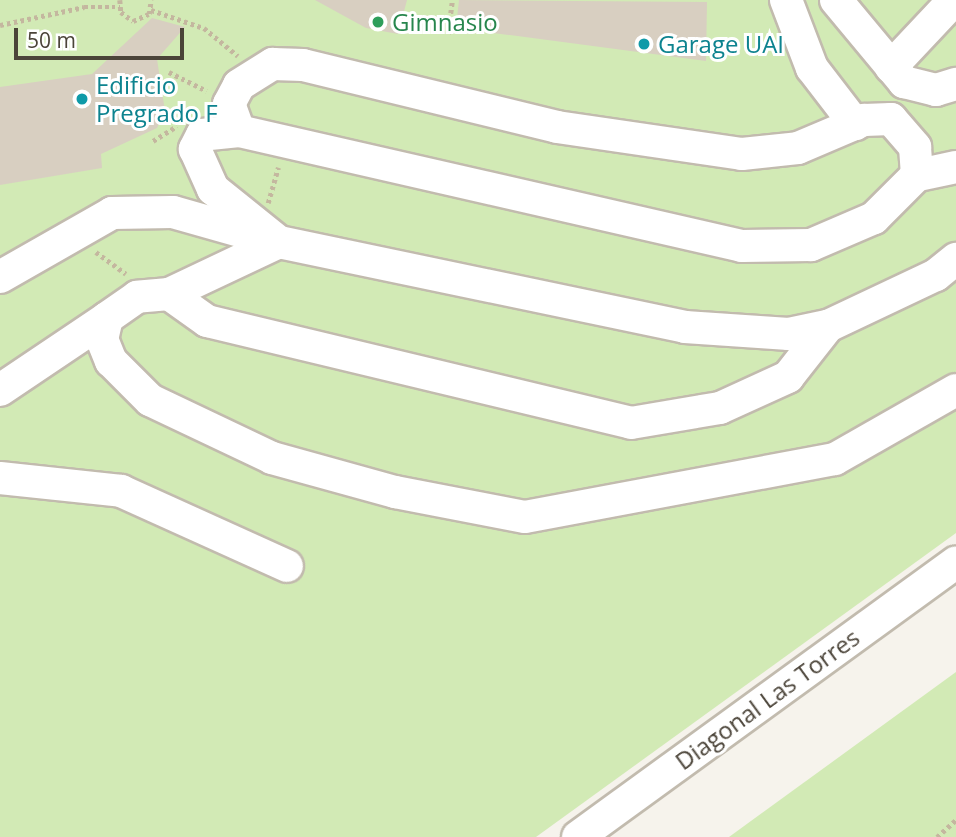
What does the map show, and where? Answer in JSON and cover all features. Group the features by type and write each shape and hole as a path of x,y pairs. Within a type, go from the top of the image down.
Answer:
{"street":[{"path":"786,0 812,68 855,124"},
{"path":"891,67 954,0"},
{"path":"850,6 891,67 919,88 956,84"},
{"path":"267,233 213,189 197,164 202,135 234,117 253,72 273,64 303,65 557,127 742,154 798,148 855,124 891,119 915,147 917,175"},
{"path":"234,117 285,142 742,246 811,245 874,218 917,175 956,167"},
{"path":"0,277 71,233 112,213 173,212 685,327 789,334 828,326 936,275 956,259"},
{"path":"0,390 107,318 160,294 267,233"},
{"path":"160,294 207,321 631,423 720,408 788,377 828,326"},
{"path":"107,318 102,339 111,361 150,400 272,458 525,517 835,459 956,390"},
{"path":"0,478 121,491 287,566"},
{"name":"Diagonal Las Torres","path":"578,837 956,562"}],"path":[{"path":"120,0 120,7 133,21 151,10"},
{"path":"151,0 151,10"},
{"path":"448,34 452,0"},
{"path":"0,25 84,7 120,7"},
{"path":"151,10 204,28 253,72"},
{"path":"169,72 234,117"},
{"path":"267,233 285,142"},
{"path":"71,233 160,294"},
{"path":"937,837 956,820"}],"green space":[{"path":"0,0 956,0 956,533 536,837 0,837"},
{"path":"956,672 956,837 729,837"}],"building":[{"path":"315,0 407,0 398,34 366,28"},
{"name":"Garage UAI","path":"459,0 707,2 706,61 456,28"},
{"name":"Edificio Pregrado F","path":"152,18 185,27 157,59 165,111 157,128 101,154 102,168 0,185 0,87 92,74"}],"place":[{"name":"Gimnasio","path":"378,22"},
{"name":"Garage UAI","path":"644,44"},
{"name":"Edificio Pregrado F","path":"82,99"}]}
